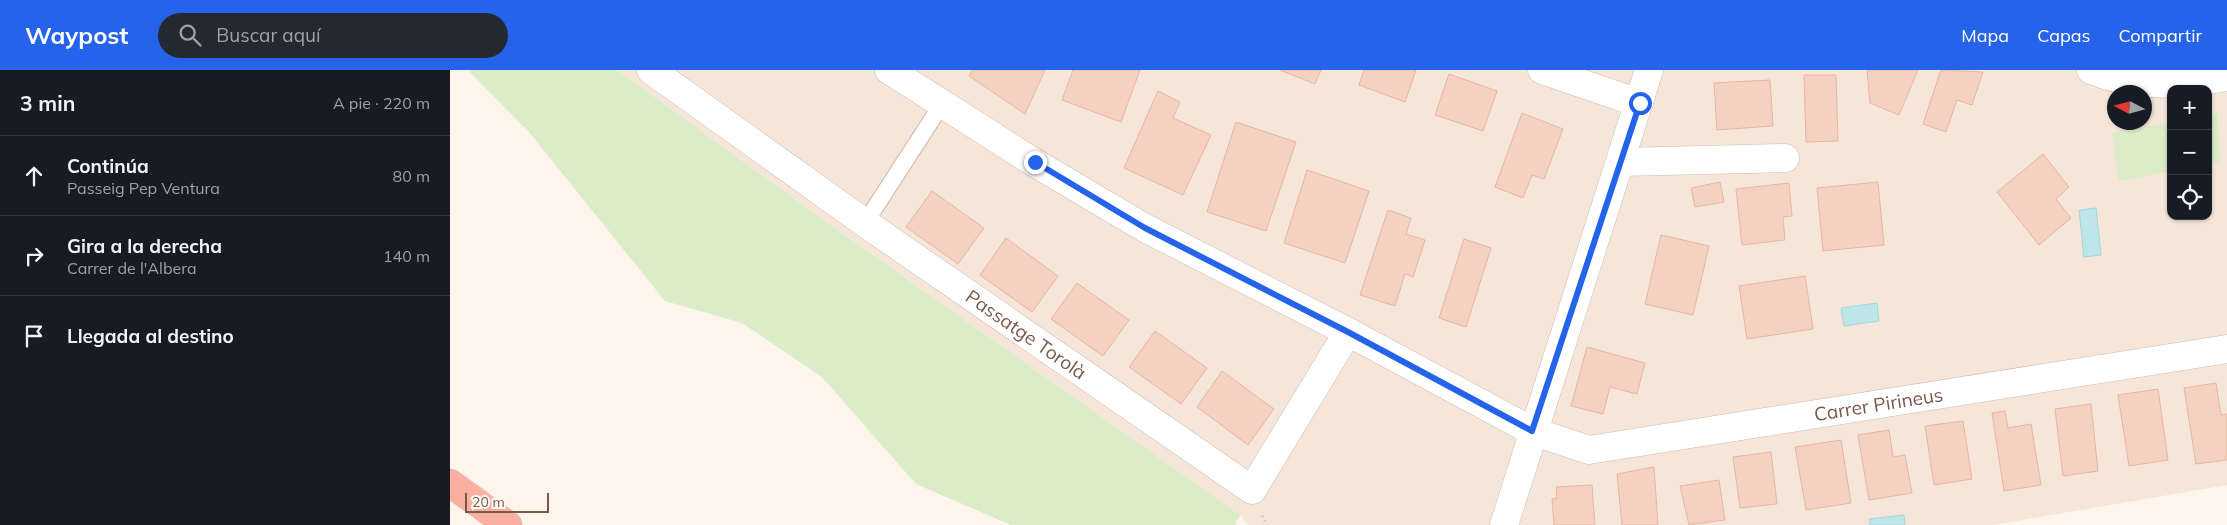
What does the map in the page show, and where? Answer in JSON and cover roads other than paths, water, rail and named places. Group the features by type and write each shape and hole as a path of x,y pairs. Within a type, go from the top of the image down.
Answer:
{"highway":[{"path":"450,483 508,525"}],"street":[{"name":"Passatge Torolà","path":"651,70 864,223 1252,490 1348,332"},
{"name":"Carrer Pirineus","path":"889,70 1145,228 1348,332 1532,431 1589,450 2227,349"},
{"path":"1542,70 1640,103"},
{"path":"1504,525 1532,431 1621,162 1649,70"},
{"path":"2091,70 2114,79 2150,85 2194,82 2227,77"},
{"path":"1621,162 1785,158"}],"lane":[{"path":"864,223 942,104"}],"water":[{"path":"2096,208 2101,255 2084,257 2079,210"},
{"path":"1877,303 1879,321 1844,326 1841,308"},
{"path":"1904,515 1905,525 1870,525 1869,519"}]}
